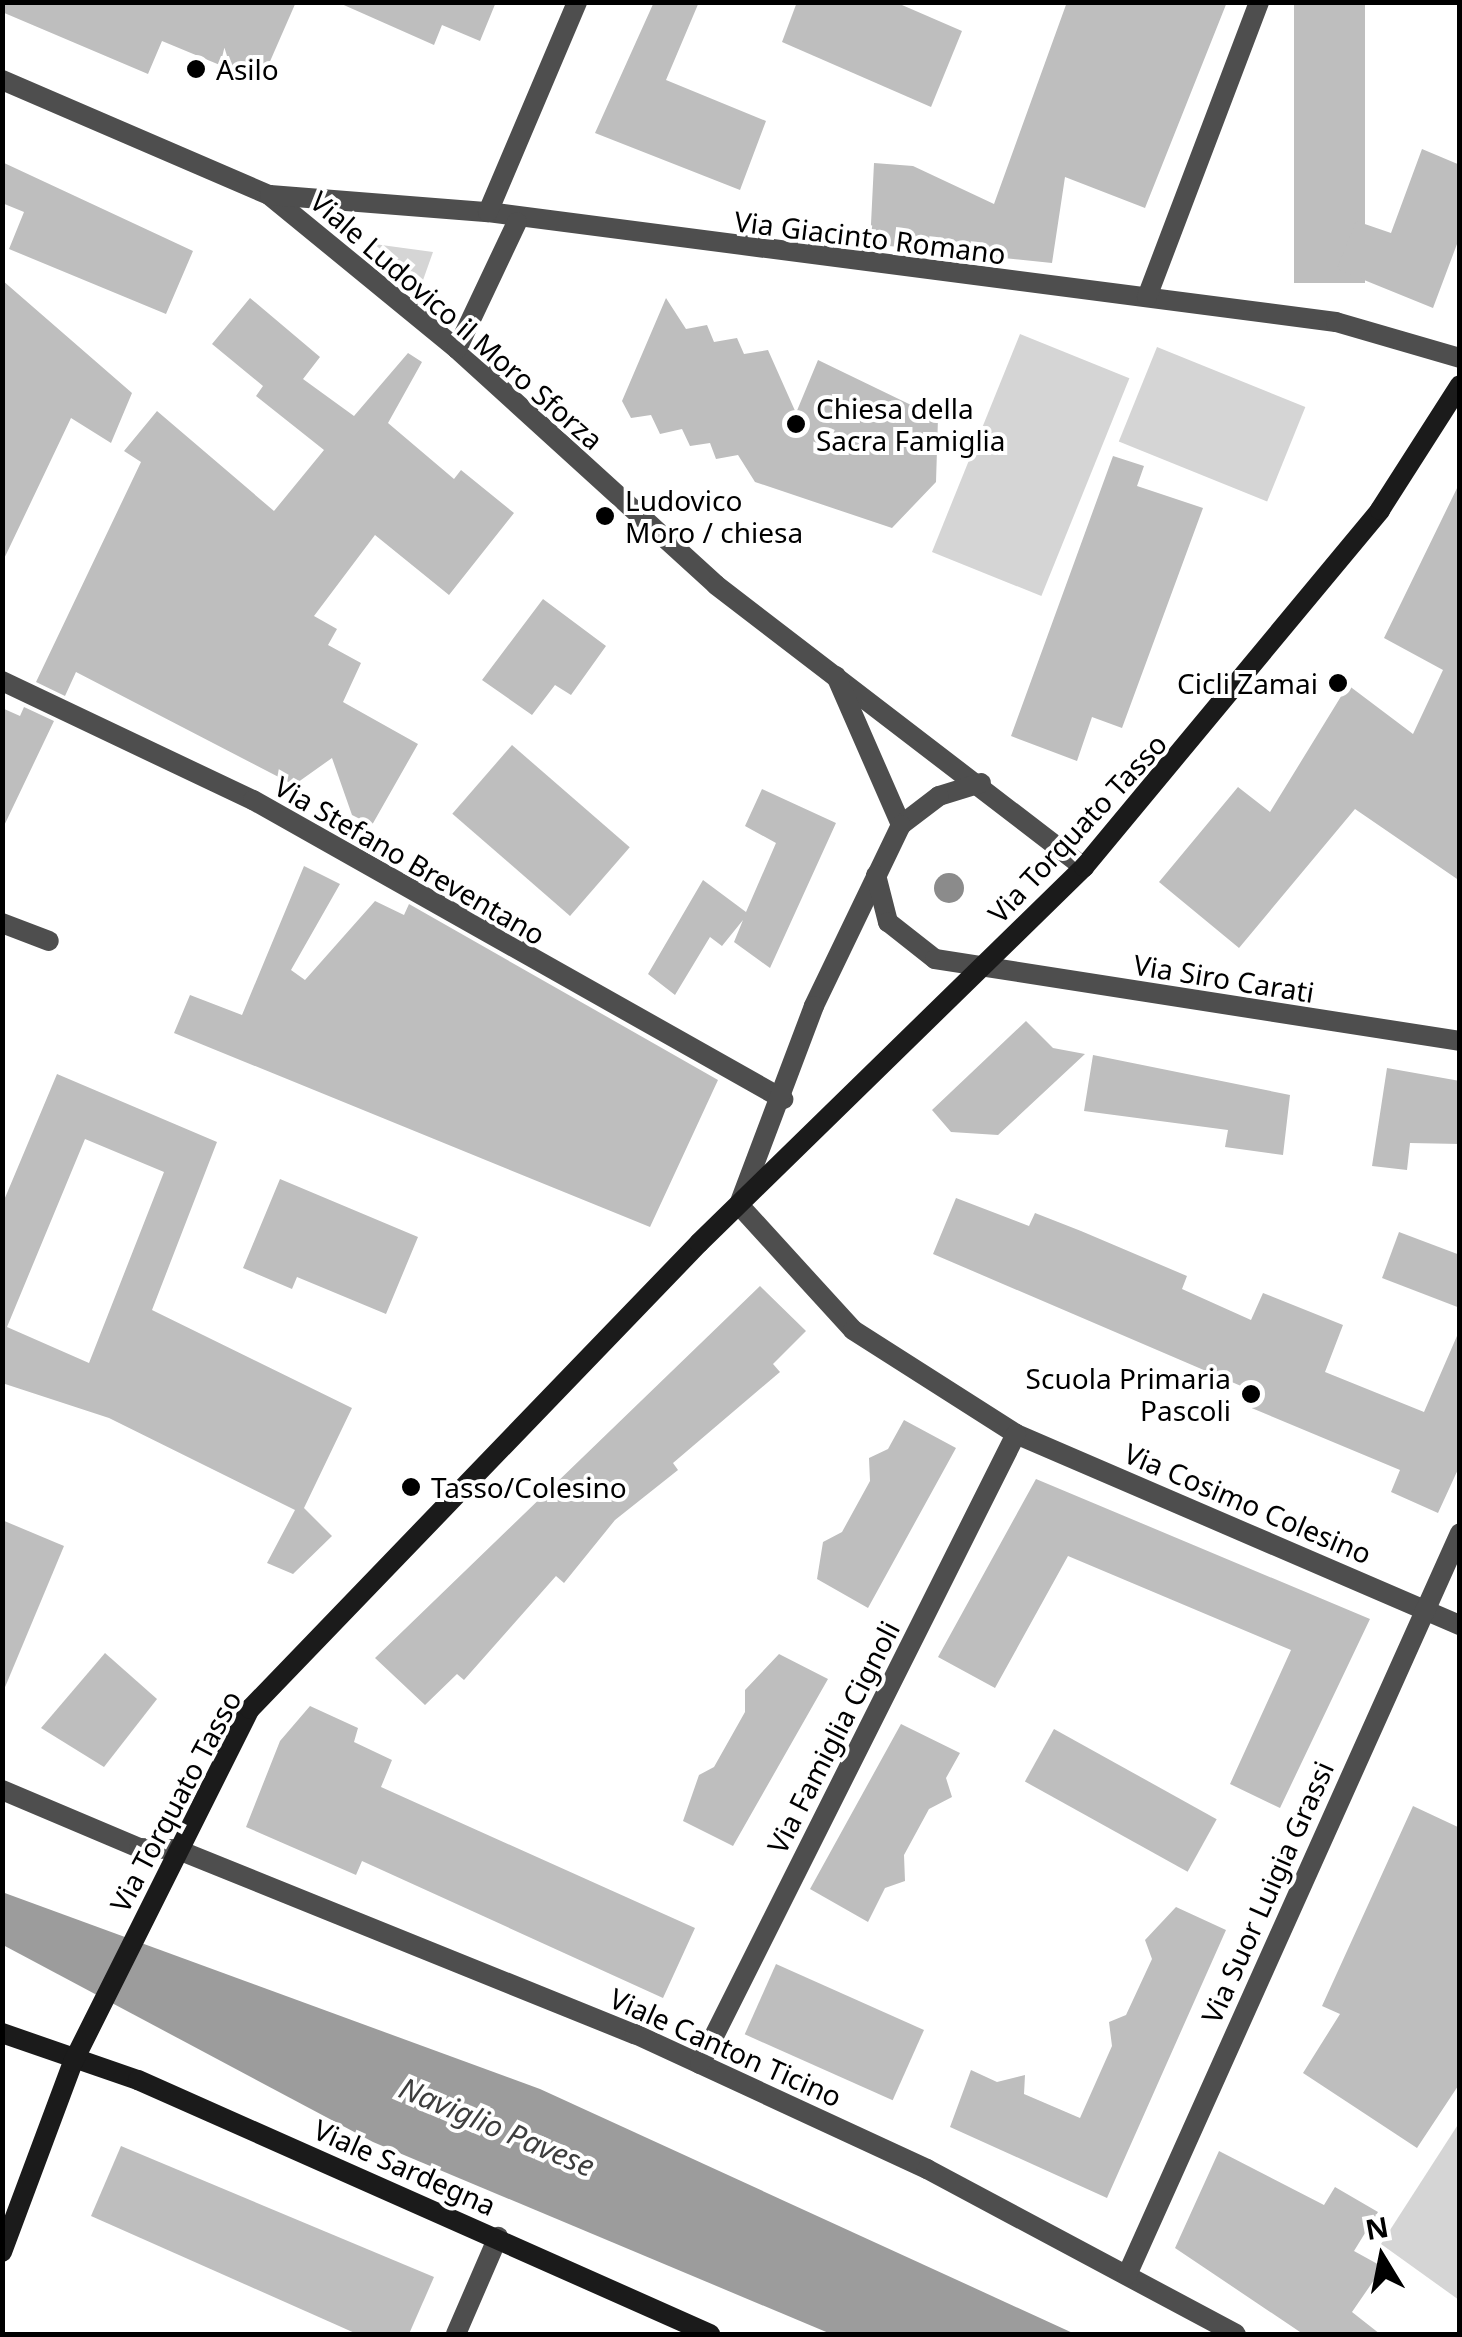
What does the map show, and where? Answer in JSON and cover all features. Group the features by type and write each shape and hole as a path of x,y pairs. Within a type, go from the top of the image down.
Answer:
{"street":[{"path":"488,212 577,2"},
{"path":"1147,297 1259,2"},
{"name":"Viale Ludovico il Moro Sforza","path":"2,80 269,195 457,349 716,586 834,670 1084,867"},
{"name":"Via Giacinto Romano","path":"269,195 488,212 517,222 1336,322 1460,358"},
{"path":"457,349 517,222"},
{"name":"Via Torquato Tasso","path":"2,2252 73,2062 176,1849 250,1709 739,1205 1084,867 1380,510 1460,385"},
{"path":"834,670 900,825 939,796 981,783"},
{"name":"Via Stefano Breventano","path":"2,681 253,800 783,1099"},
{"name":"Via Torquato Tasso","path":"739,1205 900,825"},
{"path":"876,875 902,940 980,969"},
{"path":"2,924 49,941"},
{"name":"Via Siro Carati","path":"980,969 1460,1042"},
{"name":"Via Cosimo Colesino","path":"739,1205 853,1330 1016,1434 1460,1624"},
{"name":"Via Famiglia Cignoli","path":"700,2064 1016,1434"},
{"name":"Via Suor Luigia Grassi","path":"1127,2275 1460,1533"},
{"name":"Viale Canton Ticino","path":"2,1790 139,1848 176,1849 700,2064 1127,2275 1236,2334"},
{"name":"Viale Sardegna","path":"2,2033 73,2062 138,2080 710,2334"},
{"path":"456,2334 498,2237"}],"shaded area":[{"path":"374,244 433,252 422,283"},
{"path":"1020,334 1129,378 1041,596 932,552"},
{"path":"1157,347 1305,407 1267,502 1119,442"},
{"path":"1459,2123 1460,2300 1381,2244"}],"water":[{"name":"Naviglio Pavese","path":"2,1892 540,2089 1075,2334 831,2334 373,2142 3,1945"}],"building":[{"path":"2,2 296,2 261,82 162,41 148,74 2,12"},
{"path":"337,2 496,2 480,41 442,25 434,45"},
{"path":"654,2 699,2 666,80 766,121 740,190 595,133"},
{"path":"797,2 895,2 962,31 931,107 782,42"},
{"path":"1067,2 1227,2 1145,208 1065,177 1052,263 870,244 874,163 913,166 994,204"},
{"path":"1294,2 1365,2 1365,283 1294,283"},
{"path":"1422,149 1460,165 1460,236 1433,308 1337,269 1356,221 1391,233"},
{"path":"2,162 193,251 166,314 9,249 24,212 2,203"},
{"path":"2,280 132,393 111,443 71,418 2,563"},
{"path":"250,298 320,357 303,379 354,416 408,353 422,362 388,423 454,479 461,470 514,513 449,595 375,535 314,616 337,629 328,645 361,663 343,702 418,744 372,825 352,815 332,758 294,785 76,672 65,696 36,682 141,462 124,451 157,411 274,511 324,450 256,396 263,386 212,344"},
{"name":"Chiesa della Sacra Famiglia","path":"666,298 686,329 707,325 714,342 737,338 744,354 768,350 796,413 818,360 938,418 936,482 892,528 755,482 738,455 716,459 710,443 690,446 682,429 660,434 651,415 631,418 622,401"},
{"path":"1113,456 1144,466 1137,486 1203,508 1122,728 1092,717 1077,761 1011,736"},
{"path":"1460,482 1460,881 1355,809 1239,948 1159,882 1238,787 1270,812 1348,685 1413,734 1443,670 1384,638"},
{"path":"543,599 606,646 571,695 555,685 532,715 482,680"},
{"path":"24,707 54,721 2,830 2,708 20,716"},
{"path":"512,745 630,847 570,916 452,814"},
{"path":"762,789 836,823 770,968 734,942 743,920 722,946 710,937 675,995 648,974 703,880 746,912 776,843 745,826"},
{"path":"304,866 340,884 291,970 305,980 375,901 404,915 409,904 718,1080 650,1227 174,1033 190,995 242,1015"},
{"path":"1026,1021 1053,1048 1085,1054 998,1135 951,1132 932,1110"},
{"path":"1093,1055 1290,1095 1283,1155 1225,1147 1228,1130 1084,1111"},
{"path":"1387,1068 1460,1081 1460,1144 1410,1143 1407,1170 1372,1166"},
{"path":"57,1074 217,1142 152,1310 352,1408 304,1508 332,1536 293,1574 267,1563 295,1510 109,1418 2,1383 2,1205","holes":["85,1139 164,1172 89,1363 7,1327"]},
{"path":"280,1179 418,1237 386,1314 297,1277 292,1289 243,1268"},
{"path":"956,1198 1029,1226 1035,1213 1081,1231 1187,1276 1182,1289 1251,1320 1263,1293 1343,1325 1325,1372 1424,1412 1460,1329 1460,1465 1438,1513 1391,1492 1400,1470 1242,1404 1248,1389 933,1254"},
{"path":"1399,1232 1460,1255 1460,1308 1382,1278"},
{"path":"760,1286 806,1331 773,1364 780,1372 673,1463 678,1470 615,1520 564,1583 556,1576 464,1680 457,1674 425,1705 375,1658"},
{"path":"904,1420 956,1448 868,1608 817,1579 823,1542 842,1532 870,1481 869,1458 888,1449"},
{"path":"1036,1479 1370,1619 1280,1808 1230,1784 1291,1650 1068,1556 995,1688 938,1657"},
{"path":"2,1520 64,1546 3,1692 2,1692"},
{"path":"105,1653 157,1699 104,1767 41,1728"},
{"path":"779,1654 828,1679 733,1846 683,1821 699,1775 714,1767 745,1712 745,1690"},
{"path":"310,1706 358,1728 354,1742 392,1760 381,1787 695,1928 663,1998 362,1861 356,1875 246,1827 280,1741"},
{"path":"901,1724 960,1753 946,1778 952,1797 929,1809 904,1855 905,1881 885,1888 868,1922 810,1889"},
{"path":"1054,1729 1217,1819 1188,1872 1025,1781"},
{"path":"1413,1806 1460,1828 1460,2083 1417,2148 1303,2073 1340,2014 1322,2006"},
{"path":"1176,1907 1226,1930 1107,2198 950,2127 971,2070 997,2082 1025,2075 1024,2094 1080,2118 1112,2046 1109,2022 1126,2015 1152,1959 1145,1940"},
{"path":"776,1964 924,2030 893,2100 745,2034"},
{"path":"121,2146 434,2277 409,2334 357,2334 91,2216"},
{"path":"1219,2151 1324,2205 1335,2187 1378,2212 1354,2251 1383,2267 1352,2312 1380,2334 1303,2334 1175,2248"}],"place":[{"name":"Asilo","path":"196,69"},
{"name":"Chiesa della Sacra Famiglia","path":"796,424"},
{"name":"Ludovico Moro / chiesa","path":"605,516"},
{"name":"Cicli Zamai","path":"1338,683"},
{"name":"Scuola Primaria Pascoli","path":"1251,1394"},
{"name":"Tasso/Colesino","path":"411,1487"}]}
